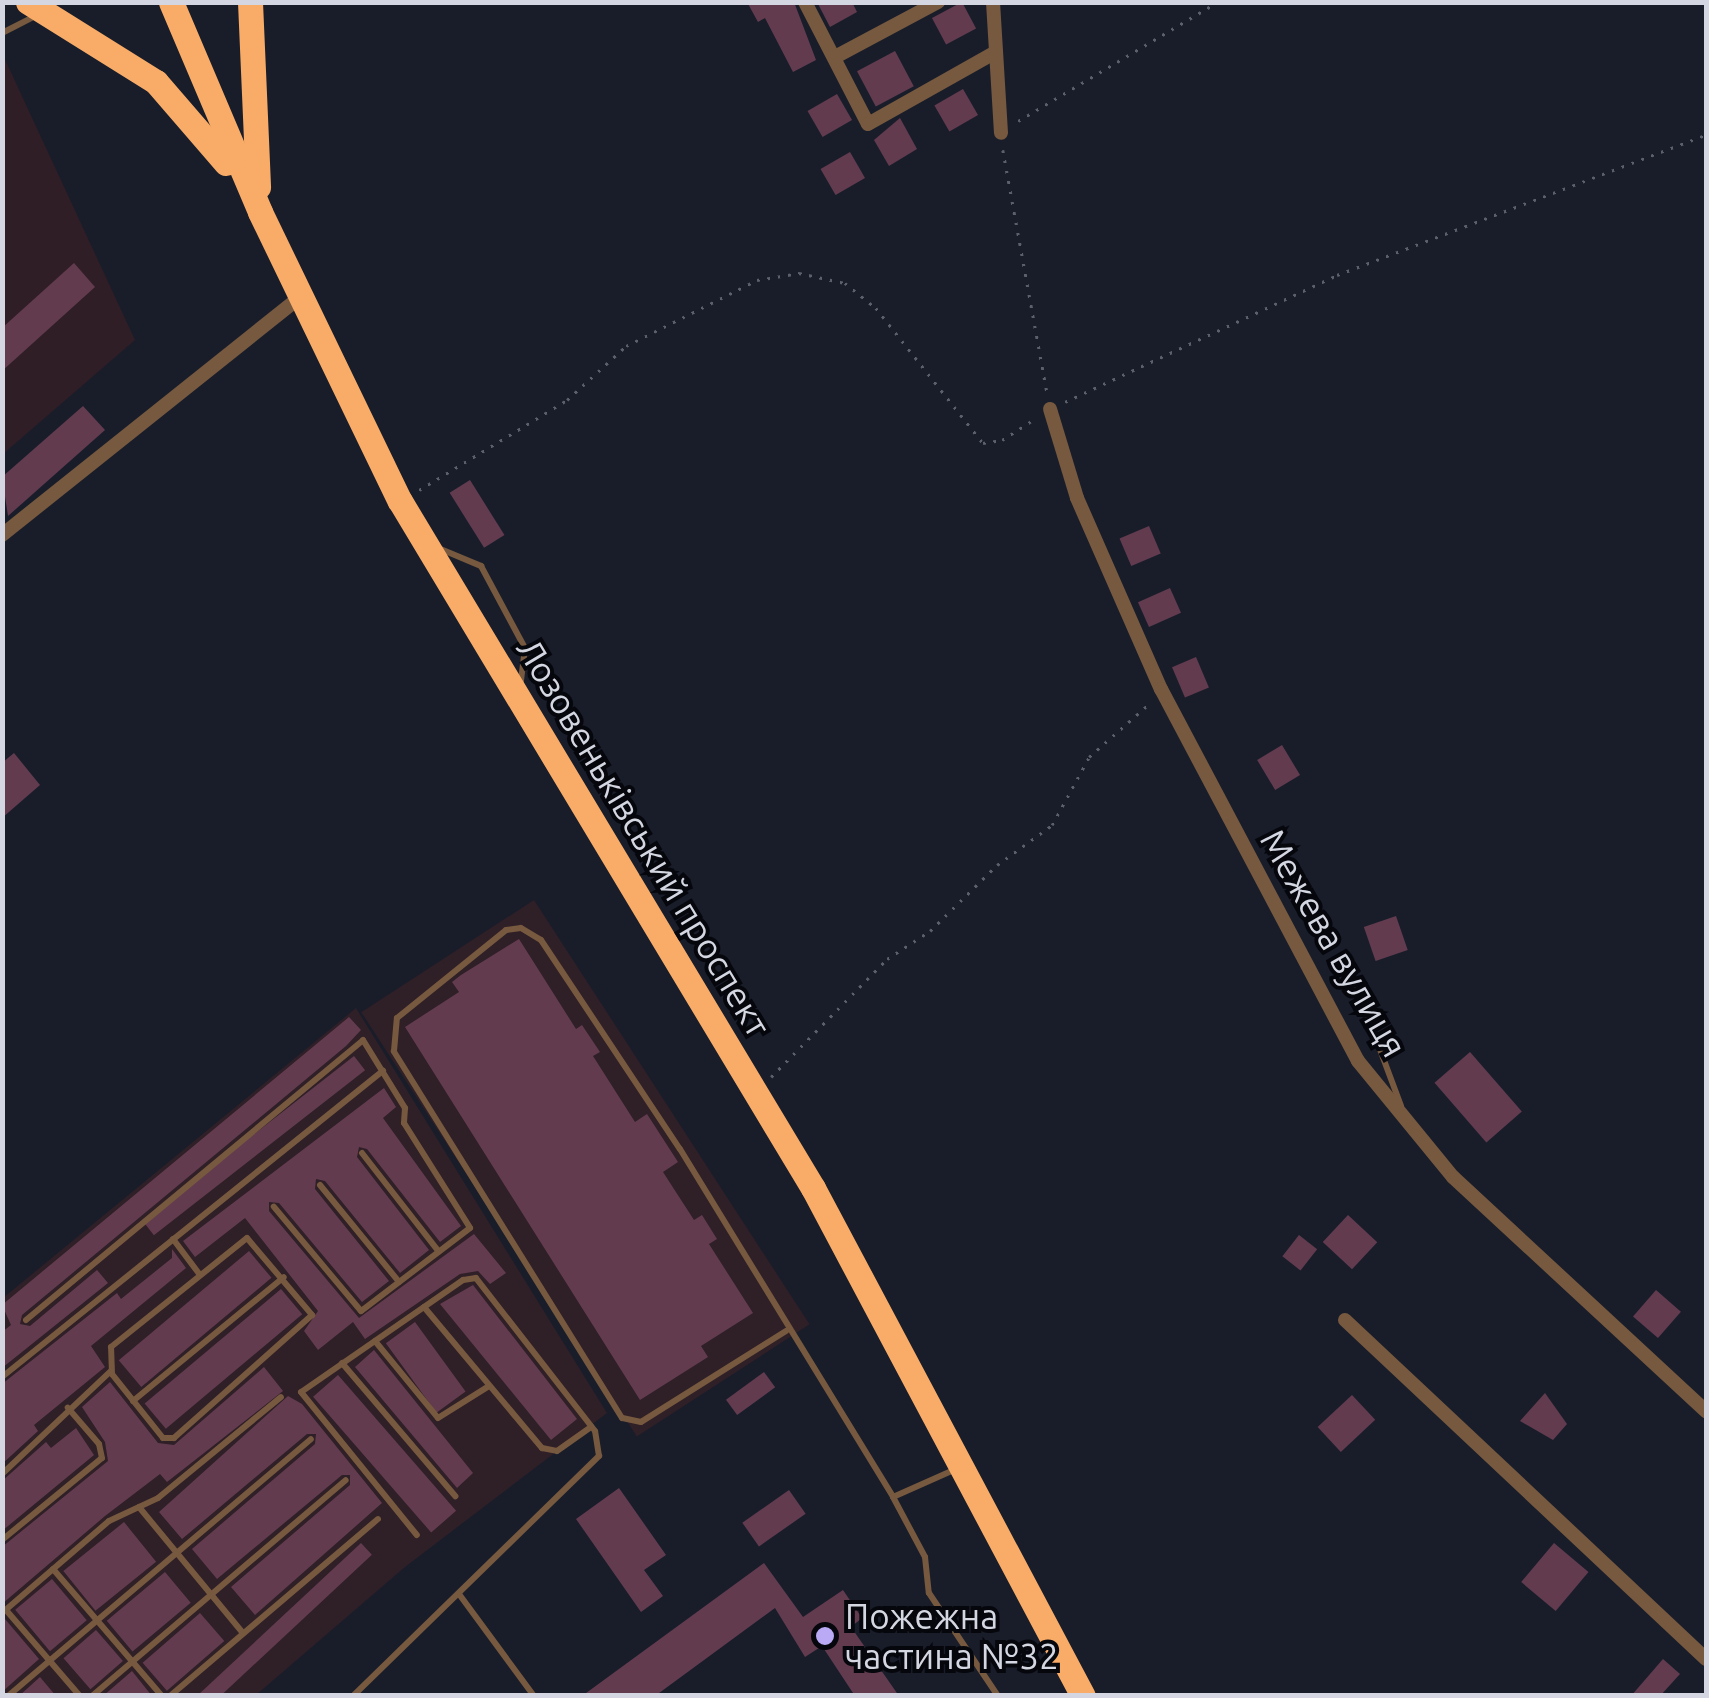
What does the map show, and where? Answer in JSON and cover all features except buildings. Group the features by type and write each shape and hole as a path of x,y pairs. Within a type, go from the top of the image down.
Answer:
{"highway":[{"name":"Лозовеньківський проспект","path":"171,2 260,212 400,502 757,1094 962,1466 1083,1696"},
{"path":"250,2 260,212"},
{"path":"36,7 120,56 171,95 260,212"}],"street":[{"path":"805,2 868,124 996,52"},
{"path":"835,57 938,2"},
{"path":"993,2 1001,133"},
{"path":"2,535 301,296"},
{"name":"Межева вулиця","path":"1050,409 1077,498 1161,689 1358,1061 1453,1177 1706,1410"},
{"path":"1345,1320 1706,1659"}],"lane":[{"path":"2,33 36,7"},
{"path":"426,543 480,566 525,648 518,697"},
{"path":"786,1332 641,1422 622,1418 394,1051 398,1018 506,930 536,934 680,1149 786,1332 893,1497 925,1557 928,1593 998,1696"},
{"path":"1351,972 1405,1115"},
{"path":"26,1320 364,1040 405,1108 404,1123 467,1217 470,1228 356,1311 274,1207"},
{"path":"2,1377 383,1071"},
{"path":"362,1153 439,1252"},
{"path":"320,1186 399,1282"},
{"path":"247,1238 284,1277 312,1314 174,1438 164,1438 111,1371 112,1347 247,1238"},
{"path":"173,1240 200,1275"},
{"path":"134,1400 284,1277"},
{"path":"353,1696 594,1464 600,1448 591,1427 476,1278 424,1306 301,1392 417,1535"},
{"path":"424,1306 546,1450 591,1427"},
{"path":"375,1341 438,1418 490,1386"},
{"path":"342,1363 455,1496"},
{"path":"2,1474 111,1371"},
{"path":"80,1696 4,1611 109,1521 138,1508 281,1397"},
{"path":"2,1540 102,1458 100,1444 68,1408"},
{"path":"8,1696 311,1439"},
{"path":"893,1497 962,1466"},
{"path":"92,1696 346,1480"},
{"path":"138,1508 244,1633"},
{"path":"53,1569 166,1696 378,1519"},
{"path":"459,1594 534,1696"}],"path":[{"path":"1050,409 1016,246 1001,133 1068,86 1218,2"},
{"path":"400,502 567,400 626,346 758,280 799,274 845,283 876,308 983,443 1002,440 1050,409 1337,275 1706,135"},
{"path":"757,1094 887,958 930,931 997,865 1052,825 1067,808 1070,783 1090,758 1161,689"}],"shaded area":[{"path":"2,53 135,340 3,454 2,454"},
{"path":"534,900 810,1324 637,1437 361,1012"},
{"path":"356,1008 607,1413 405,1567 256,1695 3,1696 3,1298"}],"place":[{"name":"Пожежна частина №32","path":"825,1636"}]}
